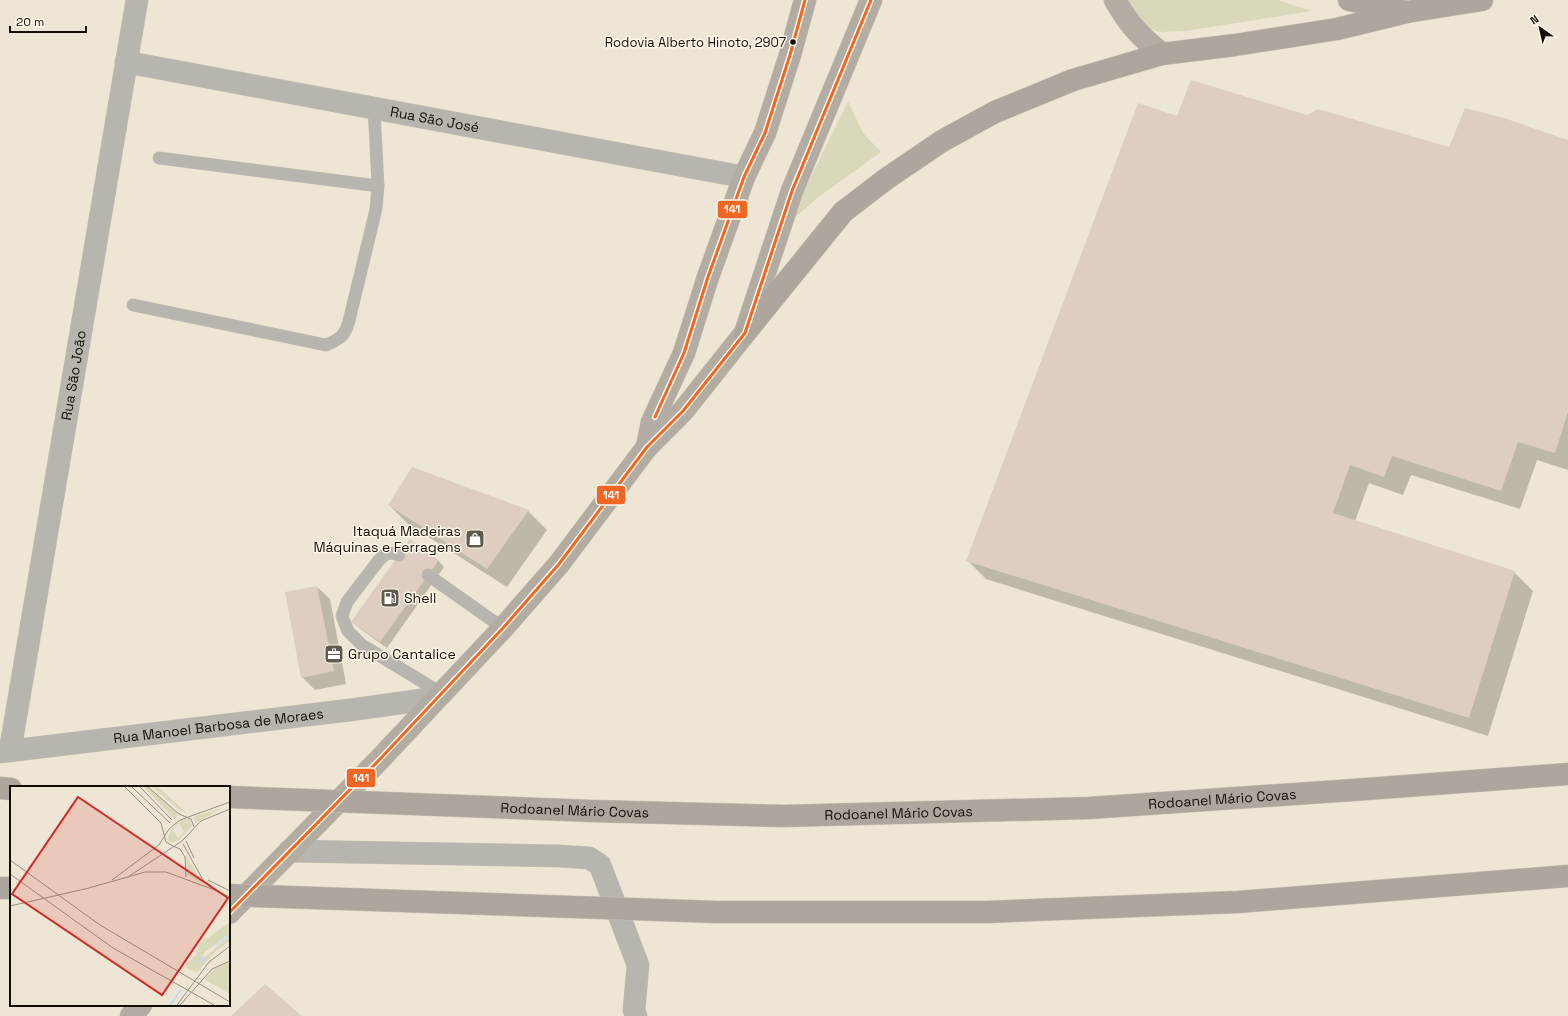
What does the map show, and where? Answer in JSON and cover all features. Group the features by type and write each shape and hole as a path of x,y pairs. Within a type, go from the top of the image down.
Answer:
{"highway":[{"path":"1349,0 1407,12"},
{"path":"745,333 843,212 886,179 936,145 995,112 1073,80 1162,54 1235,45 1337,29 1407,12 1482,0"},
{"name":"Rodoanel Mário Covas","path":"230,797 592,811 784,816 1088,808 1568,774"},
{"path":"0,788 10,789"},
{"path":"230,895 717,912 987,912 1238,902 1568,876"}],"main road":[{"path":"647,447 652,422 684,353 708,277 744,177 765,132 790,55 805,0"},
{"path":"230,912 380,758 503,628 559,564 647,447 684,411 745,333 792,191 871,0"},
{"path":"1115,0 1136,32 1162,54"},
{"path":"131,1016 140,1006"}],"street":[{"name":"Rua São João","path":"5,751 137,0"},
{"name":"Rua São José","path":"126,62 744,177"},
{"name":"Rua Manoel Barbosa de Moraes","path":"5,751 350,710 439,696"},
{"path":"289,851 559,856 589,858 600,865 638,965 634,1010 636,1016"}],"lane":[{"path":"133,305 326,345 339,339 346,332 376,209 378,186 374,108"},
{"path":"159,158 378,186"},
{"path":"399,555 392,553 386,554 379,560 347,602 342,616 348,631 362,645 439,696"},
{"path":"428,575 503,628"}],"shaded area":[{"path":"1123,0 1278,0 1312,11 1186,31 1159,32 1141,25"},
{"path":"848,101 863,133 881,152 817,198 788,224"}],"building":[{"path":"1191,80 1307,115 1318,109 1449,147 1465,108 1504,118 1568,140 1568,412 1555,453 1518,442 1501,491 1392,456 1384,477 1350,465 1333,513 1515,571 1469,718 966,561 1138,103 1177,116"},
{"name":"Itaquá Madeiras Máquinas e Ferragens","path":"412,467 529,510 487,569 388,505"},
{"name":"Shell","path":"410,539 439,560 380,642 351,622"},
{"path":"317,586 334,671 301,678 285,592"},
{"path":"265,984 302,1016 231,1016"}],"transit line":[{"name":"141","path":"655,417 684,353 708,277 744,177 765,133 790,55 805,0"},
{"name":"141","path":"230,912 380,759 503,628 559,564 647,447 683,411 745,333 792,191 871,0"}],"place":[{"name":"Rodovia Alberto Hinoto, 2907","path":"793,42"},
{"name":"Itaquá Madeiras Máquinas e Ferragens","path":"475,539"},
{"name":"Shell","path":"390,598"},
{"name":"Grupo Cantalice","path":"334,654"}]}
